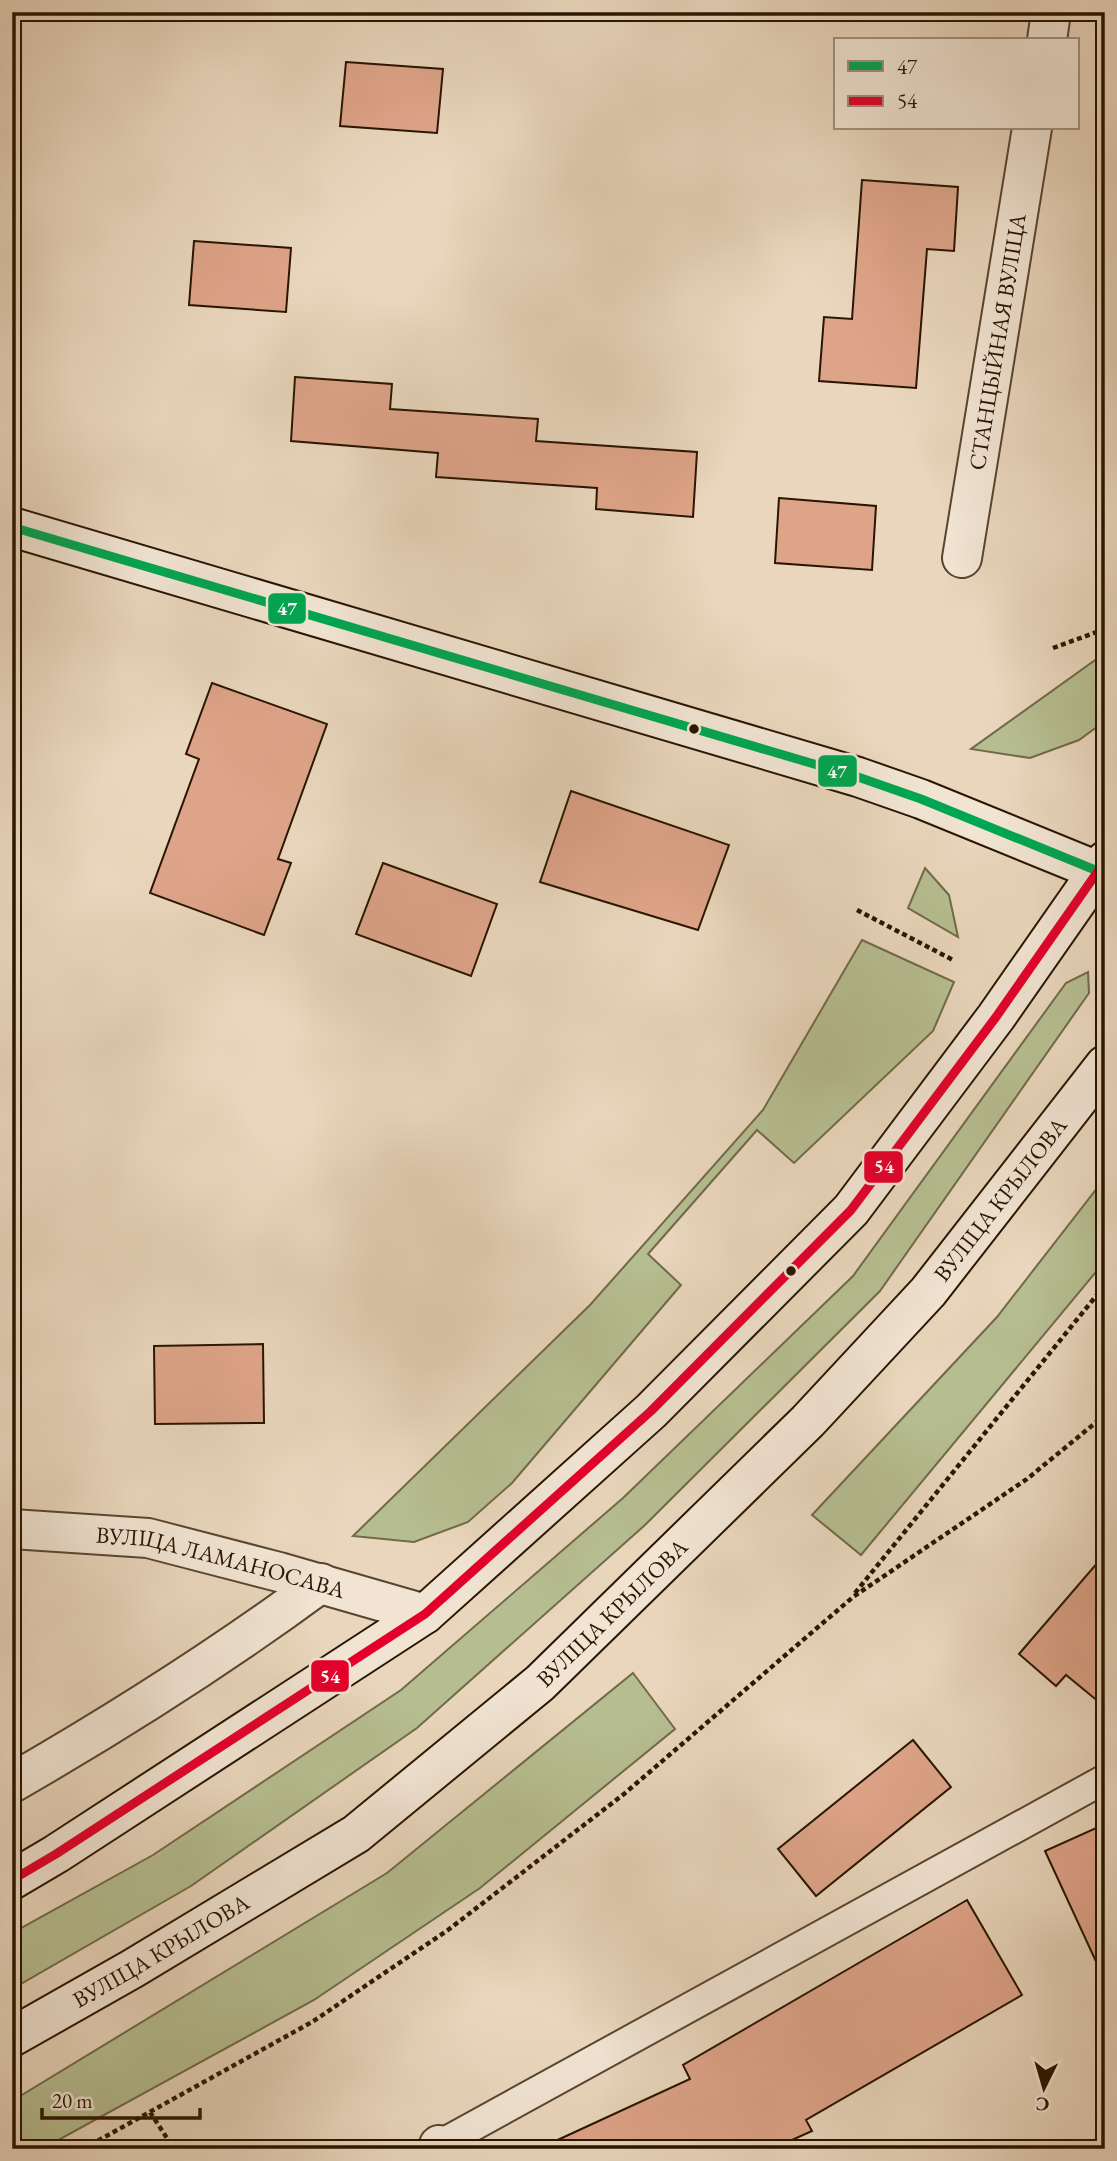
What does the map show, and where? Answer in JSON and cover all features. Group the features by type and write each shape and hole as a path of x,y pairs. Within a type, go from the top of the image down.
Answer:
{"main road":[{"path":"1047,38 1051,12"},
{"name":"СТАНЦЫЙНАЯ ВУЛІЦА","path":"962,558 1032,130"},
{"path":"12,527 858,777 1103,869 996,1017 850,1210 651,1411 425,1614 12,1880"},
{"name":"ВУЛІЦА КРЫЛОВА","path":"12,2038 356,1834 540,1683 808,1421 928,1292 1105,1065"},
{"name":"ВУЛІЦА ЛАМАНОСАВА","path":"12,1529 148,1538 321,1583 425,1614"},
{"path":"12,1783 265,1624 321,1583"}],"lane":[{"path":"440,2147 1105,1779"}],"path":[{"path":"1099,502 1105,515"},
{"path":"1053,648 1105,629"},
{"path":"857,910 953,960"},
{"path":"853,1597 1105,1285"},
{"path":"83,2149 312,2022 449,1930 624,1794 853,1597 1027,1479 1105,1415"},
{"path":"150,2112 174,2149"}],"green space":[{"path":"1105,653 1105,721 1079,740 1030,758 971,749"},
{"path":"925,868 949,895 958,937 908,908"},
{"path":"862,940 954,982 933,1031 794,1163 757,1130 648,1254 681,1285 512,1483 468,1522 414,1542 353,1536 590,1305 763,1110"},
{"path":"1088,972 1089,993 880,1291 645,1525 417,1728 191,1886 12,1989 12,1933 153,1855 401,1690 623,1498 853,1276 1066,983"},
{"path":"1105,1178 1105,1261 861,1555 812,1515 997,1317"},
{"path":"633,1673 675,1729 480,1888 314,2000 42,2149 12,2149 12,2101 387,1873"}],"building":[{"path":"346,62 443,69 437,133 340,126"},
{"path":"862,180 958,187 954,251 927,249 916,388 819,381 824,317 852,319"},
{"path":"194,241 291,248 286,312 189,305"},
{"path":"295,377 392,384 390,409 538,419 536,441 697,452 693,517 596,509 597,488 436,477 438,453 291,441"},
{"path":"779,498 876,506 872,570 775,563"},
{"path":"212,683 327,724 278,859 291,863 264,935 150,893 199,759 186,754"},
{"path":"571,791 729,845 698,930 540,882"},
{"path":"383,863 497,904 471,976 356,934"},
{"path":"263,1344 264,1423 155,1424 154,1346"},
{"path":"1105,1554 1105,1707 1066,1675 1056,1686 1019,1654"},
{"path":"913,1740 951,1787 816,1896 778,1849"},
{"path":"1105,1824 1105,1981 1045,1851"},
{"path":"967,1900 1022,1995 806,2120 812,2131 772,2149 538,2149 690,2079 683,2065"}],"transit line":[{"name":"47","path":"12,527 858,777 921,799 1105,874"},
{"name":"54","path":"12,1880 425,1614 651,1411 851,1210 996,1017 1105,861"}]}
